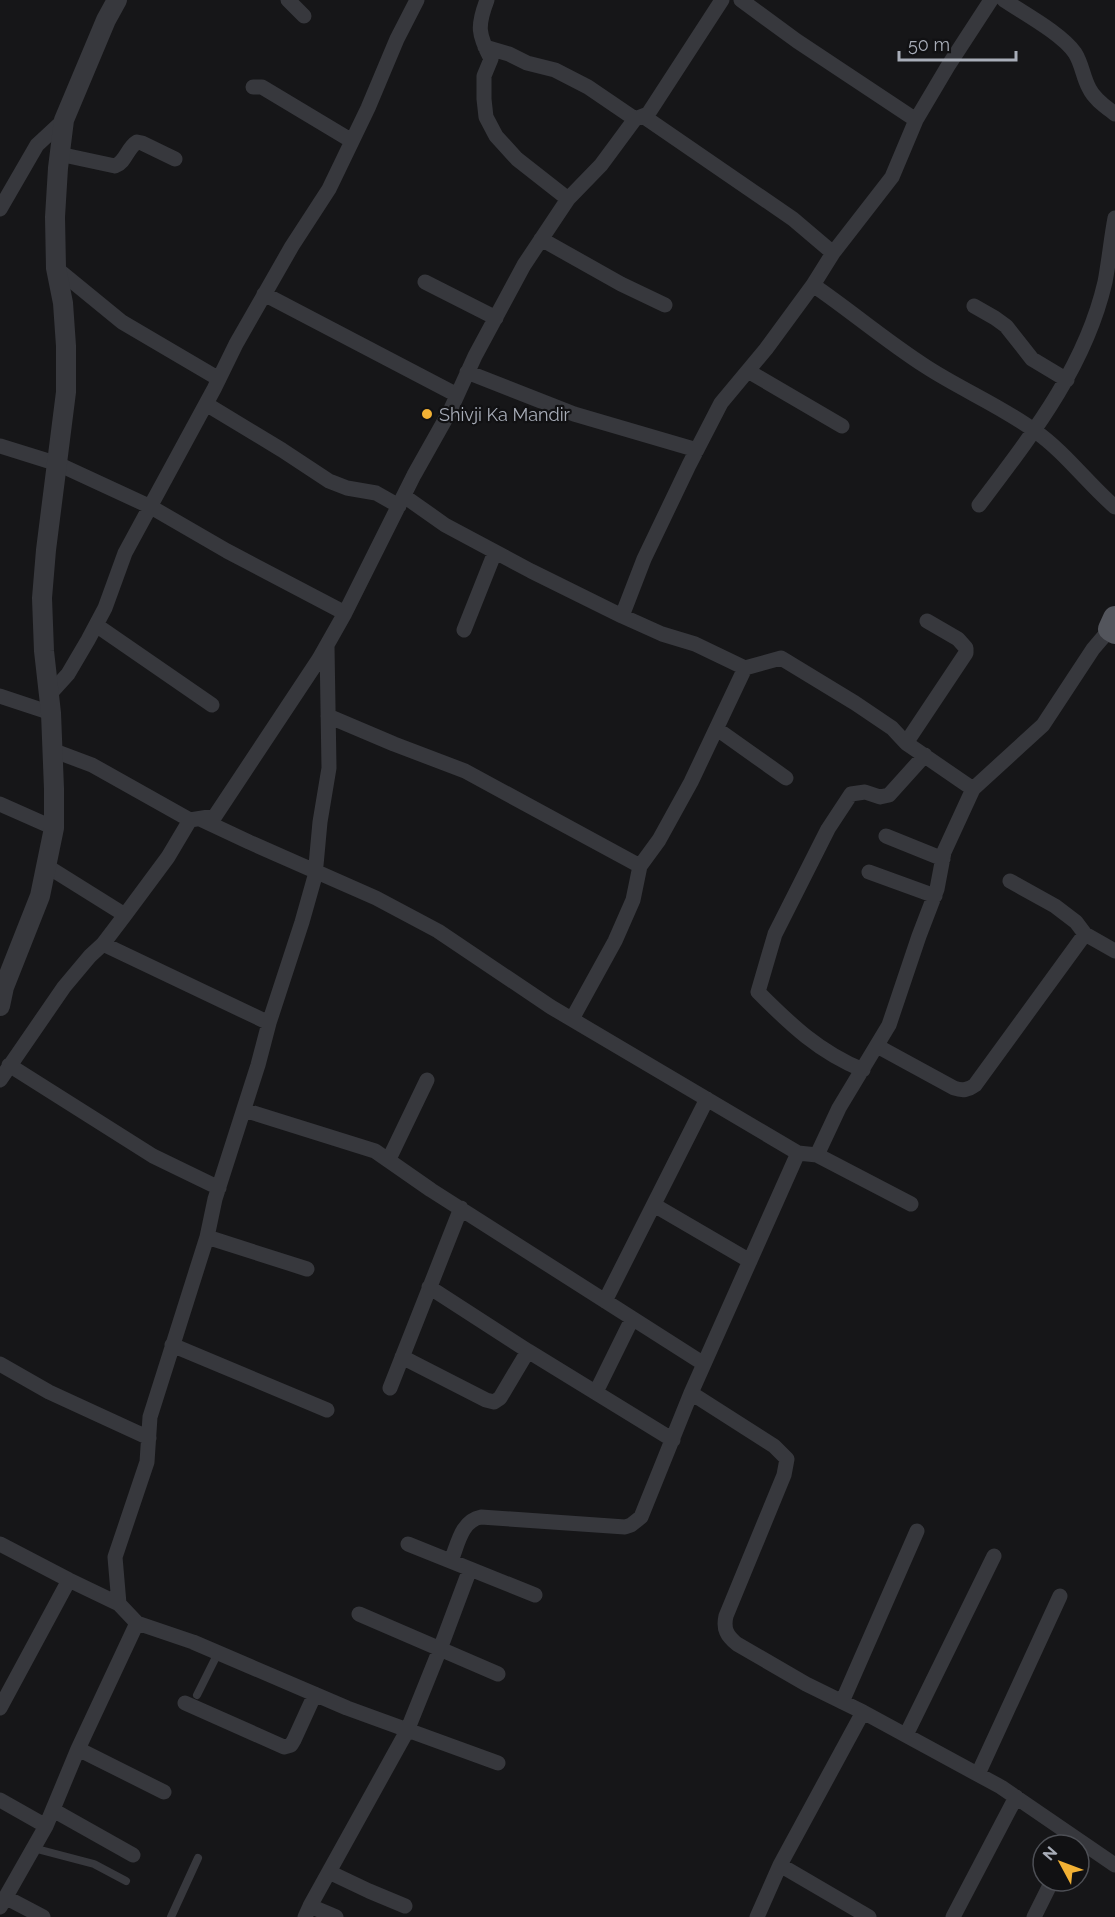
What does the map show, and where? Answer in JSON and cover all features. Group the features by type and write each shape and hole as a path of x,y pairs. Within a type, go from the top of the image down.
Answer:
{"street":[{"path":"288,0 304,16"},
{"path":"50,704 105,608 125,552 236,344 292,246 329,189 389,55 417,0"},
{"path":"487,0 480,20 482,42 491,59 484,76 486,117 496,136 517,159 568,199"},
{"path":"0,1080 64,987 103,944 195,820 215,816 327,646 524,265 568,199 601,165 639,118 648,114 722,0"},
{"path":"741,0 797,41 916,120"},
{"path":"622,616 644,559 721,403 813,285 833,253 892,177 916,120 948,66 992,0"},
{"path":"1004,0 1062,39 1074,51 1093,95 1115,114"},
{"path":"1,992 40,896 54,828 50,704 44,651 42,598 66,392 63,303 56,268 55,217 59,154 64,120 115,1"},
{"path":"485,47 509,54 527,63 555,70 588,87 793,219 833,253"},
{"path":"253,87 261,87 352,141"},
{"path":"0,209 37,145 64,120"},
{"path":"59,154 116,166 136,142 175,159"},
{"path":"980,505 1035,431 1067,380 1091,326 1105,282 1115,218"},
{"path":"542,239 621,284 665,305"},
{"path":"56,268 122,322 219,379"},
{"path":"425,282 496,318"},
{"path":"813,285 927,368 981,396 1035,431 1063,454 1115,507"},
{"path":"264,294 457,395"},
{"path":"974,306 1006,326 1032,359 1067,380"},
{"path":"748,370 842,426"},
{"path":"467,372 574,414 697,450"},
{"path":"206,404 329,481 346,488 376,493 402,501 495,552 662,634 695,644 745,668 781,658 892,728 906,743 973,789"},
{"path":"0,446 58,464 151,507 227,551 345,613"},
{"path":"464,630 495,552"},
{"path":"906,743 966,653 964,644 927,621"},
{"path":"96,625 212,705"},
{"path":"818,1155 839,1108 889,1025 935,896 944,852 973,789 1043,724 1092,649 1113,627"},
{"path":"119,1604 115,1557 147,1462 150,1417 303,922 315,871 329,768 327,646"},
{"path":"572,1019 615,941 633,900 640,866 659,840 691,782 745,668"},
{"path":"0,696 50,704"},
{"path":"328,716 465,771 640,866"},
{"path":"717,729 786,778"},
{"path":"52,750 92,765 195,820 376,898 438,931 572,1019 798,1153 818,1155 911,1204"},
{"path":"863,1070 840,1061 796,1030 758,992 775,934 828,829 851,794 866,792 880,797 889,795 925,756"},
{"path":"0,804 54,828"},
{"path":"886,836 943,859"},
{"path":"45,865 125,915"},
{"path":"869,872 935,896"},
{"path":"1010,881 1069,916 1085,934 1115,951"},
{"path":"877,1046 954,1088 970,1089 1085,934"},
{"path":"103,944 270,1023"},
{"path":"9,1065 153,1156 219,1188"},
{"path":"389,1159 427,1080"},
{"path":"605,1301 707,1099"},
{"path":"244,1110 375,1151 461,1209 704,1364"},
{"path":"451,1561 466,1524 482,1516 625,1527 632,1525 641,1517 691,1393 798,1153"},
{"path":"654,1205 750,1261"},
{"path":"390,1388 461,1209"},
{"path":"207,1237 307,1269"},
{"path":"429,1287 673,1440"},
{"path":"596,1392 632,1319"},
{"path":"172,1345 327,1410"},
{"path":"402,1357 494,1402 500,1398 528,1351"},
{"path":"0,1364 49,1392 149,1438"},
{"path":"691,1393 774,1446 787,1459 784,1475 726,1616 724,1624 729,1638 796,1678 978,1774 1016,1797 1061,1833"},
{"path":"842,1702 918,1531"},
{"path":"0,1544 119,1604 137,1623 193,1642 407,1731 498,1763"},
{"path":"408,1544 535,1595"},
{"path":"906,1735 994,1556"},
{"path":"336,1917 308,1912 407,1731 470,1569"},
{"path":"0,1708 69,1580"},
{"path":"978,1774 1060,1596"},
{"path":"359,1614 498,1674"},
{"path":"43,1917 3,1902 46,1826 78,1749 137,1623"},
{"path":"191,1699 284,1748 291,1745 294,1740 315,1694"},
{"path":"757,1917 780,1865 863,1712"},
{"path":"78,1749 164,1792"},
{"path":"952,1917 1016,1797"},
{"path":"0,1800 46,1826"},
{"path":"53,1810 133,1855"},
{"path":"1091,1852 1115,1865"},
{"path":"780,1865 869,1917"},
{"path":"329,1872 405,1906"},
{"path":"1034,1917 1046,1893"}],"lane":[{"path":"191,1699 218,1653"},
{"path":"33,1848 94,1864 126,1881"},
{"path":"171,1917 198,1858"}],"place":[{"name":"Shivji Ka Mandir","path":"427,414"}]}
